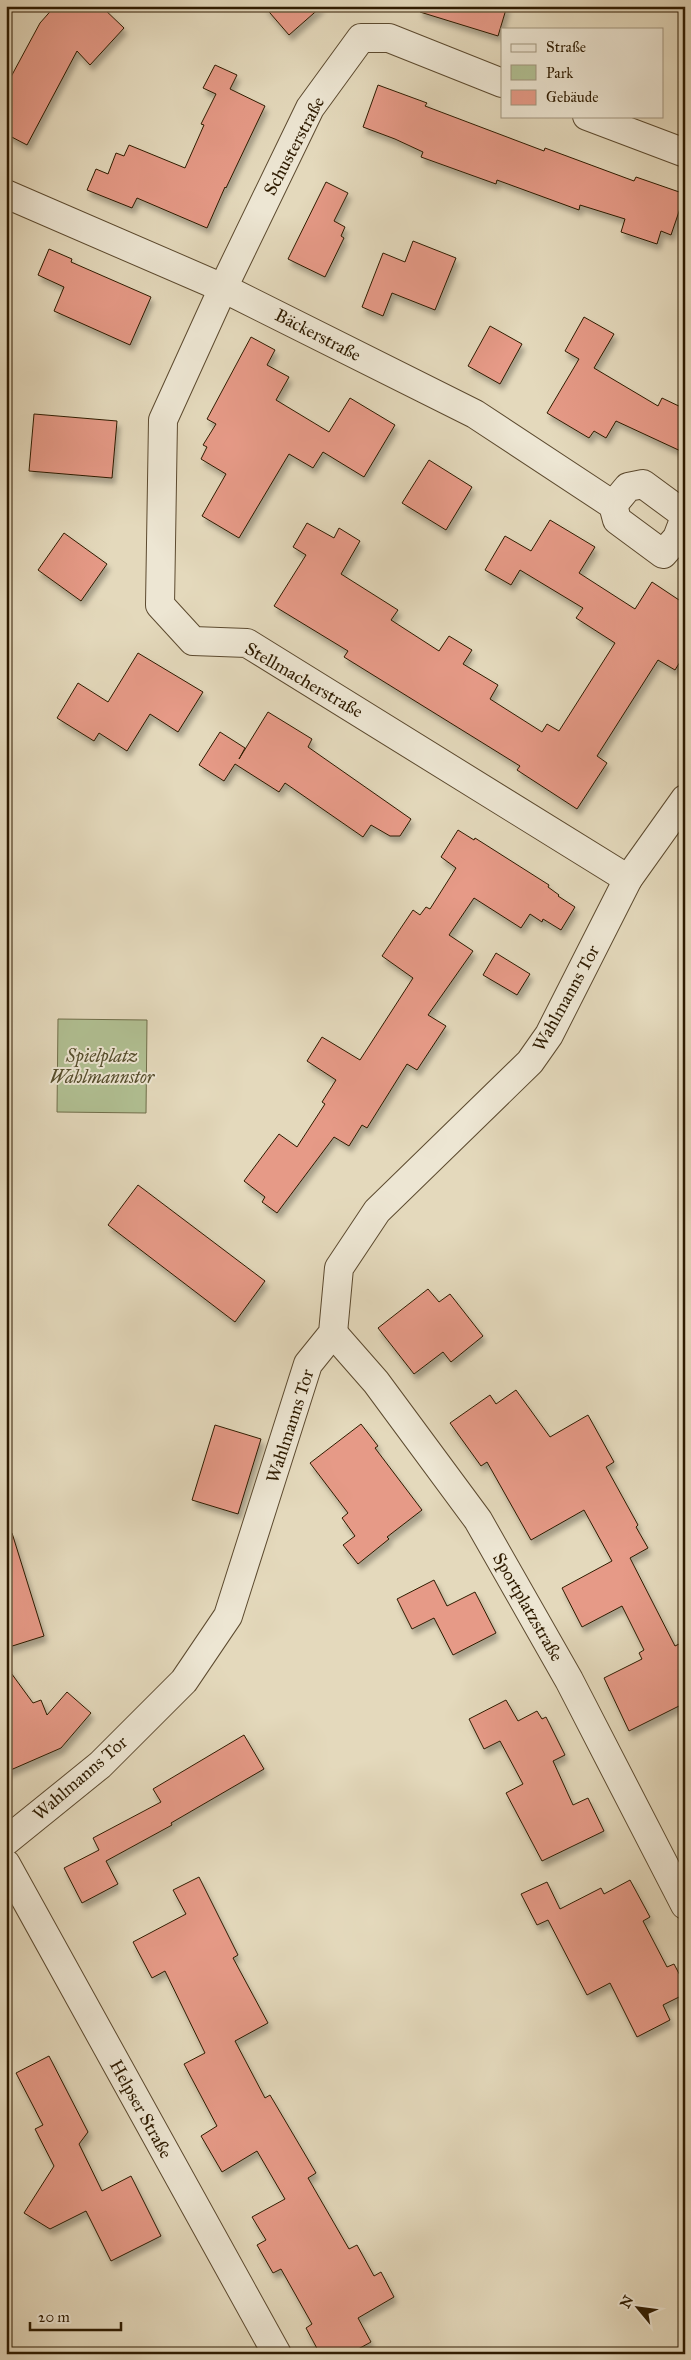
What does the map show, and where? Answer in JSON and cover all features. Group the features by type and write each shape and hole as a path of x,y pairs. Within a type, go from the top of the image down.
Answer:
{"street":[{"name":"Schusterstraße","path":"223,288 310,108 361,38 389,38 501,83"},
{"path":"592,118 685,153"},
{"name":"Bäckerstraße","path":"6,194 223,288 475,414 614,505 617,520 663,554 677,538 685,516 643,484 628,487 614,505"},
{"name":"Stellmacherstraße","path":"223,288 163,420 160,605 193,641 247,643 628,879"},
{"name":"Wahlmanns Tor","path":"6,1841 100,1765 184,1681 228,1616 308,1364 333,1334 339,1268 377,1211 530,1062 549,1035 628,879 685,799"},
{"name":"Sportplatzstraße","path":"333,1334 376,1382 478,1520 569,1680 685,1905"},
{"name":"Helpser Straße","path":"6,1864 276,2354"}],"green space":[{"name":"Spielplatz Wahlmannstor","path":"58,1019 147,1020 146,1113 57,1112"}],"building":[{"path":"55,6 101,6 124,28 90,65 77,51 27,145 6,134 6,86 40,23"},
{"path":"264,6 322,6 289,35"},
{"path":"420,6 507,6 498,36 420,12"},
{"path":"215,65 237,75 230,89 265,106 207,228 137,198 132,208 87,190 96,169 108,174 116,153 124,156 129,145 185,168 204,125 201,124 216,94 203,88"},
{"path":"378,85 427,103 425,106 544,151 545,148 634,181 636,177 685,194 671,235 661,231 657,244 621,232 625,219 580,205 579,210 497,180 496,184 421,157 423,152 363,127"},
{"path":"326,182 348,193 334,221 345,227 341,236 344,238 325,277 288,259"},
{"path":"413,241 456,258 435,310 392,293 383,316 362,307 383,253 405,262"},
{"path":"49,249 72,259 71,262 151,297 130,345 54,311 64,287 38,275"},
{"path":"584,317 614,334 594,368 658,406 662,398 685,409 685,453 616,421 606,438 594,431 589,438 547,413 579,359 565,351"},
{"path":"490,326 522,344 500,384 468,366"},
{"path":"251,337 275,350 267,365 289,377 276,400 329,432 350,398 395,425 364,477 323,452 313,468 289,454 239,538 202,516 226,474 201,459 207,447 203,445 216,424 207,419"},
{"path":"34,414 117,421 112,478 29,471"},
{"path":"429,460 472,487 446,530 402,503"},
{"path":"550,520 595,547 579,573 635,609 652,582 685,604 685,654 675,670 658,660 597,756 607,763 577,809 517,770 520,766 344,657 348,651 274,606 306,555 293,547 307,523 334,538 339,528 360,541 341,574 398,610 391,620 439,651 449,636 472,650 463,664 498,685 490,699 542,732 547,724 559,731 615,643 576,618 583,608 520,570 511,585 485,570 505,536 531,551"},
{"path":"64,533 107,564 81,601 38,570"},
{"path":"138,653 203,692 178,732 150,714 127,751 99,733 94,741 57,718 78,683 108,702"},
{"path":"268,712 312,739 308,747 411,819 400,836 390,836 371,825 363,837 285,783 279,792 235,764 224,781 199,765 220,732 245,748 239,759"},
{"path":"458,830 474,840 475,838 549,885 548,887 558,896 575,907 561,930 543,919 542,922 530,914 521,928 474,898 449,935 473,951 428,1015 446,1026 417,1070 407,1064 367,1128 362,1125 349,1146 334,1137 277,1213 262,1202 265,1197 244,1181 279,1134 297,1147 325,1104 322,1102 336,1080 307,1061 322,1037 360,1060 413,978 382,956 413,910 420,915 426,907 430,909 456,868 441,857"},
{"path":"496,953 530,974 517,995 483,975"},
{"path":"138,1185 265,1281 235,1322 108,1225"},
{"path":"428,1289 439,1302 450,1294 483,1336 451,1362 443,1352 414,1374 378,1328"},
{"path":"516,1390 550,1437 588,1415 614,1462 606,1467 638,1525 636,1527 648,1548 630,1558 675,1646 685,1641 685,1703 629,1731 604,1678 642,1659 639,1653 644,1650 622,1606 582,1627 562,1588 612,1561 584,1510 531,1540 487,1462 481,1466 450,1423 490,1395 496,1404"},
{"path":"361,1424 378,1446 375,1448 422,1510 387,1537 389,1539 358,1564 343,1545 355,1536 342,1518 348,1513 310,1463"},
{"path":"215,1425 261,1439 238,1514 192,1500"},
{"path":"12,1533 44,1636 6,1648 6,1534"},
{"path":"434,1580 447,1606 475,1592 496,1633 453,1655 434,1618 412,1629 397,1599"},
{"path":"6,1666 33,1703 41,1700 47,1715 67,1692 91,1713 61,1748 6,1772"},
{"path":"506,1700 518,1721 537,1711 542,1719 546,1717 565,1755 553,1761 573,1805 588,1798 604,1831 542,1861 506,1793 523,1784 500,1741 484,1749 469,1719"},
{"path":"244,1735 264,1769 171,1823 172,1825 106,1861 118,1884 82,1903 64,1868 99,1850 93,1838 161,1802 153,1789"},
{"path":"199,1877 238,1955 233,1958 268,2023 235,2041 265,2098 270,2095 316,2173 308,2178 349,2249 357,2245 374,2276 381,2272 394,2297 358,2318 371,2342 349,2354 320,2354 306,2328 312,2324 281,2269 273,2273 257,2245 266,2240 252,2217 285,2199 257,2151 222,2172 201,2136 217,2126 184,2064 205,2053 165,1971 152,1978 133,1942 186,1914 173,1890"},
{"path":"630,1880 650,1917 643,1921 667,1967 674,1964 685,1985 685,1994 663,2005 670,2020 637,2037 610,1983 587,1995 548,1920 537,1925 521,1894 547,1882 560,1909 601,1888 604,1894"},
{"path":"49,2056 88,2132 79,2144 102,2191 131,2176 161,2236 111,2261 86,2211 50,2229 24,2213 54,2166 35,2129 43,2125 16,2073"}]}
